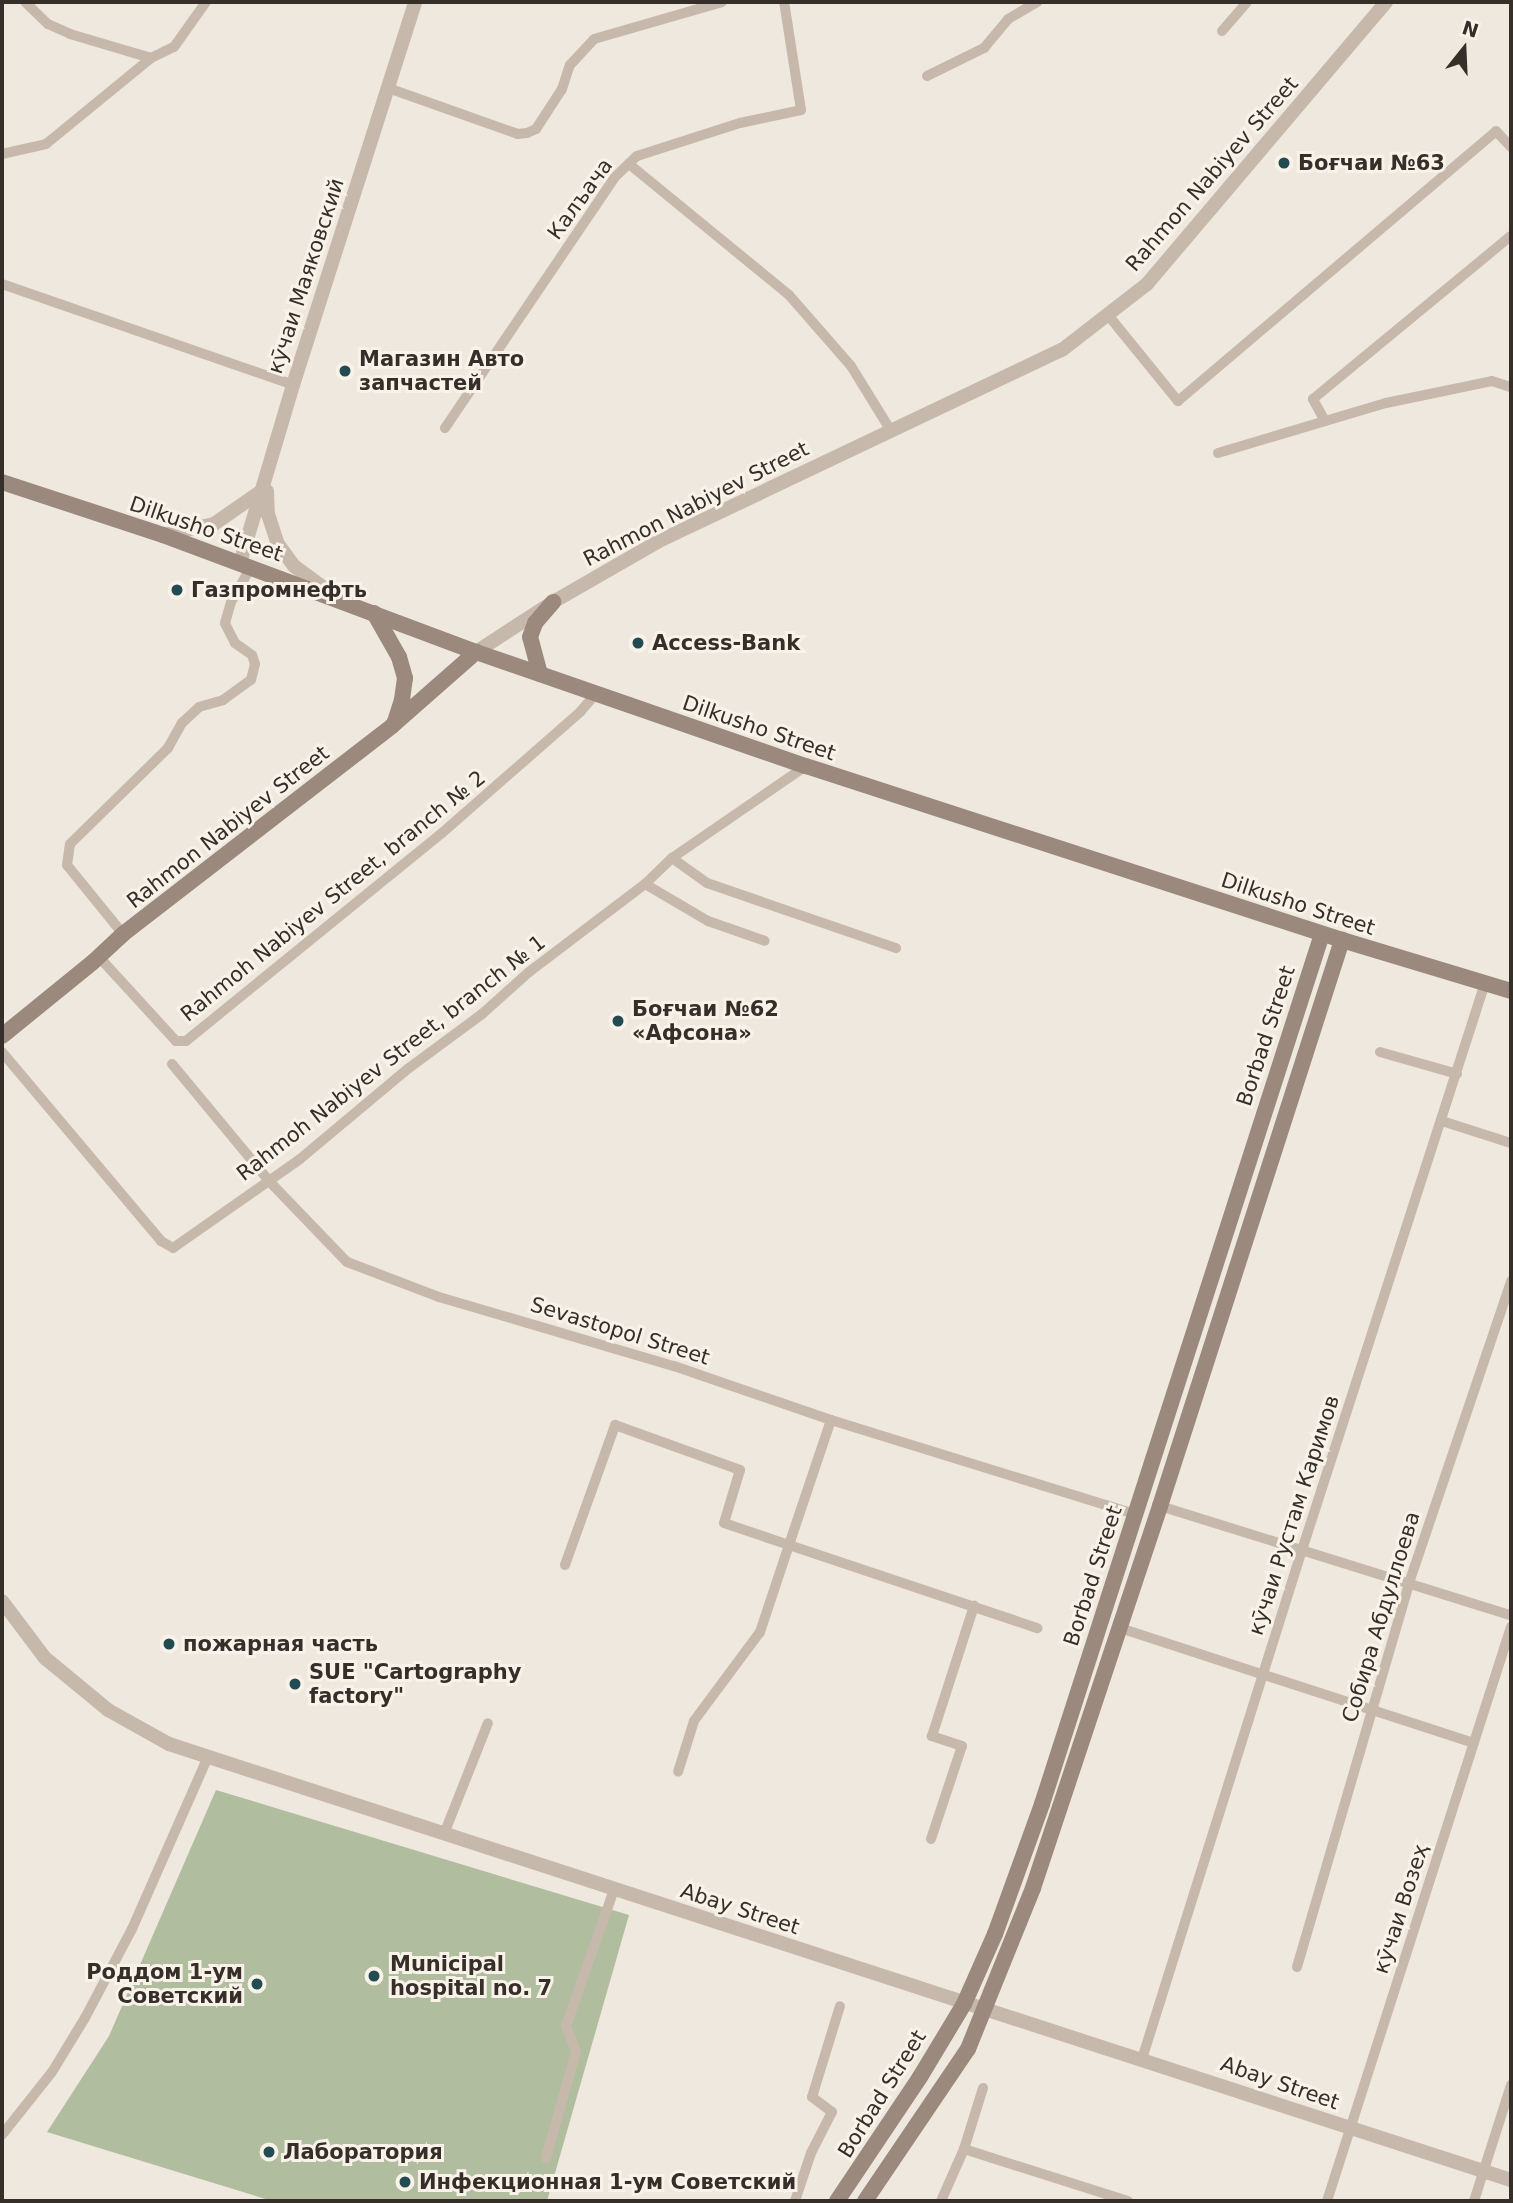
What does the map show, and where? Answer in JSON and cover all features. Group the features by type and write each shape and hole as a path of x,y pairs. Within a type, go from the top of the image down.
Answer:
{"main road":[{"name":"Dilkusho Street","path":"2,482 163,535 595,695 1322,934 1511,991"},
{"path":"540,674 530,638 535,623 553,602"},
{"path":"374,613 399,657 405,678 402,700 393,725"},
{"name":"Rahmon Nabiyev Street","path":"2,1036 99,957 123,934 393,725 477,652"},
{"name":"Borbad Street","path":"837,2201 920,2077 964,2004 995,1934 1042,1804 1322,934"},
{"name":"Borbad Street","path":"865,2201 968,2049 986,2012 1033,1888 1160,1506 1342,940"}],"street":[{"path":"25,2 48,24 70,34 151,58"},
{"path":"2,154 46,144 151,58 174,47 206,2"},
{"name":"кӯчаи Маяковский","path":"245,565 293,385 415,2"},
{"path":"388,88 518,134 527,133 536,130 562,89 570,65 594,39 722,2"},
{"name":"Калъача","path":"445,428 615,177 637,156 680,141 802,110 784,2"},
{"path":"927,76 984,48 1008,19 1038,2"},
{"path":"1222,31 1247,2"},
{"name":"Rahmon Nabiyev Street","path":"477,652 553,602 670,536 1062,350 1147,284 1386,2"},
{"path":"1108,315 1178,401 1496,131 1511,147"},
{"path":"629,164 789,295 851,366 891,431"},
{"path":"1325,421 1313,399 1511,236"},
{"path":"2,285 293,385"},
{"path":"1217,453 1386,404 1492,381 1511,387"},
{"path":"163,535 214,524 265,485"},
{"path":"265,485 268,514 278,544 294,566 340,600"},
{"path":"123,934 67,865 70,844 168,748 182,723 199,707 223,701 251,680 255,664 252,655 234,643 225,623 245,565"},
{"name":"Rahmoh Nabiyev Street, branch № 2","path":"99,957 176,1041 186,1041 442,833 580,712 595,695"},
{"name":"Rahmoh Nabiyev Street, branch № 1","path":"2,1052 161,1241 173,1248 270,1181 455,1032 482,1014 529,972 645,884 672,858 806,766"},
{"path":"672,858 707,883 896,948"},
{"path":"645,884 683,909 765,941"},
{"name":"кӯчаи Рустам Каримов","path":"1142,2059 1301,1550 1485,984"},
{"path":"1380,1052 1457,1074"},
{"name":"Sevastopol Street","path":"172,1064 270,1181 347,1262 439,1297 674,1366 831,1420 1135,1514"},
{"path":"1442,1121 1511,1143"},
{"name":"Собира Абдуллоева","path":"1297,1967 1409,1583 1511,1281"},
{"path":"678,1772 694,1721 760,1632 831,1420"},
{"path":"565,1565 615,1425 740,1470 724,1523 1037,1628"},
{"path":"1160,1506 1511,1615"},
{"name":"Abay Street","path":"2,1601 45,1658 108,1710 169,1744 986,2012 1142,2059 1351,2130 1511,2180"},
{"path":"931,1839 962,1746 932,1735 974,1606"},
{"name":"кӯчаи Возеҳ","path":"1327,2201 1511,1627"},
{"path":"1120,1628 1474,1743"},
{"path":"444,1834 488,1723"},
{"path":"2,2135 52,2072 85,2018 132,1929 208,1758"},
{"path":"546,2158 576,2051 566,2026 614,1890"},
{"path":"795,2201 811,2153 832,2112 812,2097 840,2006"},
{"path":"1475,2201 1511,2085"},
{"path":"941,2201 964,2149 983,2088"},
{"path":"964,2149 1097,2197 1128,2201"}],"green space":[{"name":"Municipal hospital no. 7","path":"216,1790 629,1915 547,2201 272,2201 47,2132 109,2036"}],"place":[{"name":"Боғчаи №63","path":"1284,163"},
{"name":"Магазин Авто запчастей","path":"345,371"},
{"name":"Газпромнефть","path":"177,590"},
{"name":"Access-Bank","path":"638,643"},
{"name":"Боғчаи №62 «Афсона»","path":"618,1021"},
{"name":"пожарная часть","path":"169,1644"},
{"name":"SUE \"Cartography factory\"","path":"295,1684"},
{"name":"Municipal hospital no. 7","path":"374,1976"},
{"name":"Роддом 1-ум Советский","path":"257,1984"},
{"name":"Лаборатория","path":"269,2152"},
{"name":"Инфекционная 1-ум Советский","path":"405,2182"}]}
